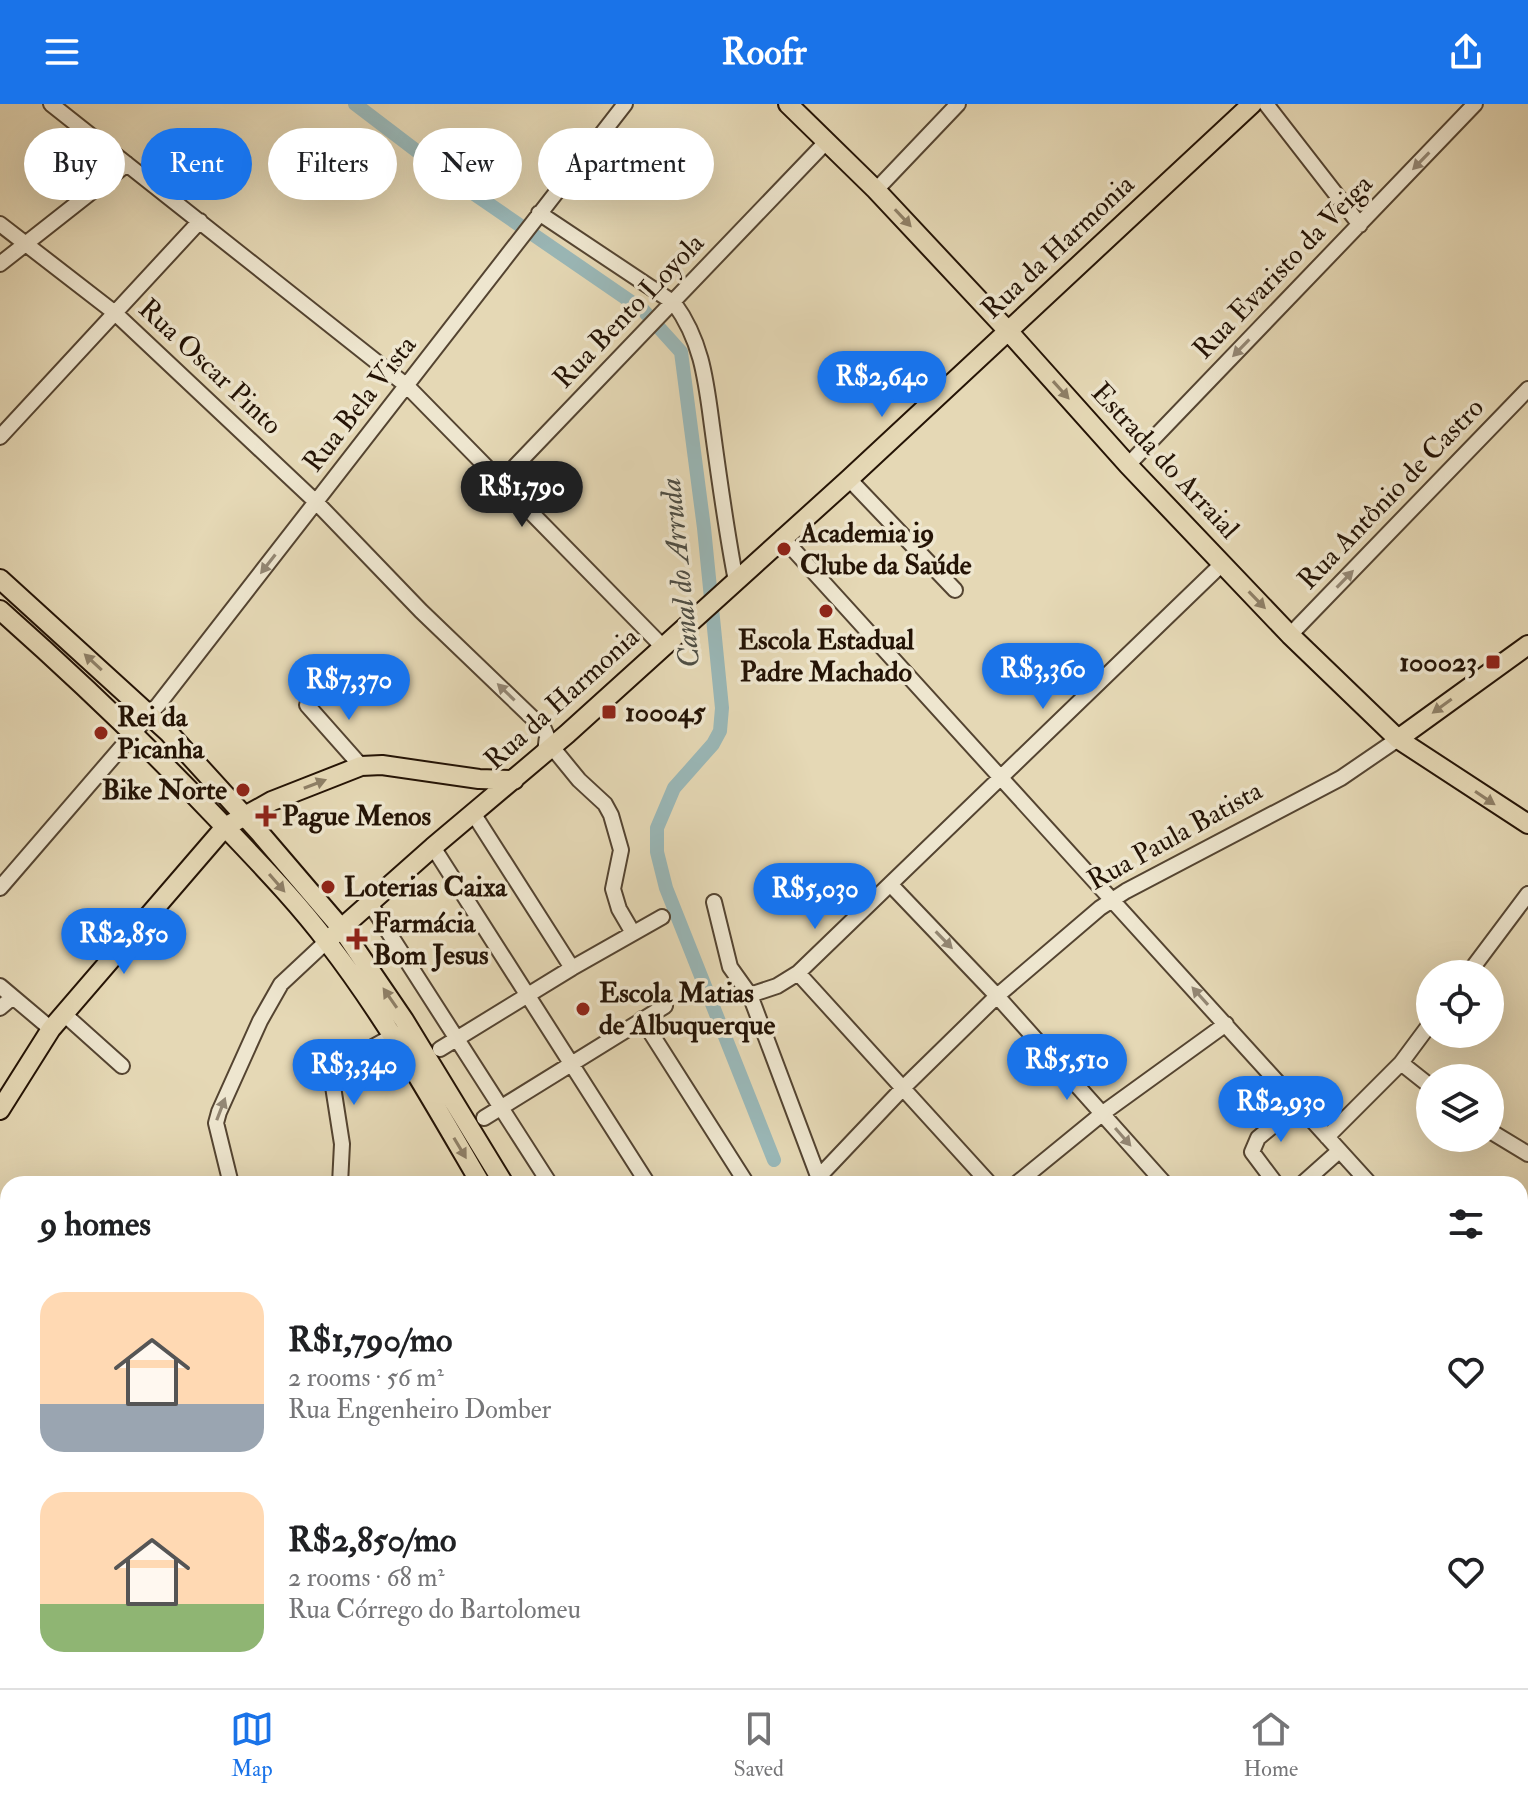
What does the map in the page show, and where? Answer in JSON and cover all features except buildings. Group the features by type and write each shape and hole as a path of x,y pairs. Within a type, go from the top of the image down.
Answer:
{"main road":[{"name":"Estrada do Arraial","path":"788,104 876,190 1128,465 1290,635 1398,739 1528,824"},
{"name":"Rua da Harmonia","path":"334,935 549,750 849,479 1252,104"},
{"path":"0,579 150,715 244,815 334,935 404,1020 499,1176"},
{"path":"0,610 134,734 334,935 476,1176"},
{"name":"Rua Paula Batista","path":"1398,739 1528,645"},
{"path":"0,1110 51,1029 225,827 272,801 361,766 382,765 479,779 514,780"}],"street":[{"path":"51,104 407,386 663,647"},
{"name":"Rua Bela Vista","path":"0,888 150,715 625,104"},
{"path":"876,190 958,104"},
{"path":"1266,104 1360,225"},
{"name":"Rua Evaristo da Veiga","path":"1128,465 1475,104"},
{"name":"Rua Bento Loyola","path":"502,480 826,142"},
{"path":"0,264 127,164"},
{"path":"537,218 672,306 698,344 707,379 736,581"},
{"path":"0,437 200,221"},
{"name":"Rua Oscar Pinto","path":"0,224 115,313 316,502 421,611 544,729"},
{"name":"Rua Antônio de Castro","path":"1290,635 1528,389"},
{"path":"849,479 955,590"},
{"path":"782,537 1362,1176"},
{"path":"750,995 777,986 798,973 1222,564"},
{"path":"307,705 361,766"},
{"path":"544,729 567,734"},
{"path":"544,729 549,750 605,804 611,815 621,850 613,889 619,909 633,933"},
{"name":"Rua Paula Batista","path":"823,1176 904,1087 997,996 1111,899 1341,778 1398,739"},
{"path":"473,813 572,968"},
{"path":"433,847 643,1176"},
{"path":"891,885 997,996 1158,1176"},
{"path":"1478,960 1528,894"},
{"path":"369,902 545,1176"},
{"path":"714,902 730,967 750,995 816,1176"},
{"path":"440,1049 662,917"},
{"path":"229,1176 216,1123 219,1112 260,1021 281,984 334,935"},
{"path":"798,973 983,1176"},
{"path":"0,986 51,1029"},
{"path":"0,1008 13,997"},
{"path":"484,1118 665,1006"},
{"path":"64,1014 122,1066"},
{"path":"642,1019 742,1176"},
{"path":"1026,1176 1103,1113 1226,1024"},
{"path":"340,1176 342,1144 332,1080 344,1063 393,1036"},
{"path":"1327,1137 1401,1063 1416,1043"},
{"path":"1401,1063 1416,1075"},
{"path":"1269,1176 1253,1157 1253,1150 1258,1138 1298,1105"},
{"path":"1504,1139 1528,1154"},
{"path":"1311,1176 1339,1151"}],"waterway":[{"name":"Canal do Arruda","path":"355,104 464,187 643,310 681,352 704,528 722,708 720,731 713,744 674,788 657,828 657,852 666,888 774,1160"}],"place":[{"name":"Academia i9 Clube da Saúde","path":"784,549"},
{"name":"Escola Estadual Padre Machado","path":"826,611"},
{"name":"100023","path":"1493,662"},
{"name":"100045","path":"609,712"},
{"name":"Rei da Picanha","path":"101,733"},
{"name":"Bike Norte","path":"243,790"},
{"name":"Pague Menos","path":"266,816"},
{"name":"Loterias Caixa","path":"328,887"},
{"name":"Farmácia Bom Jesus","path":"357,939"},
{"name":"Escola Matias de Albuquerque","path":"583,1009"}]}
